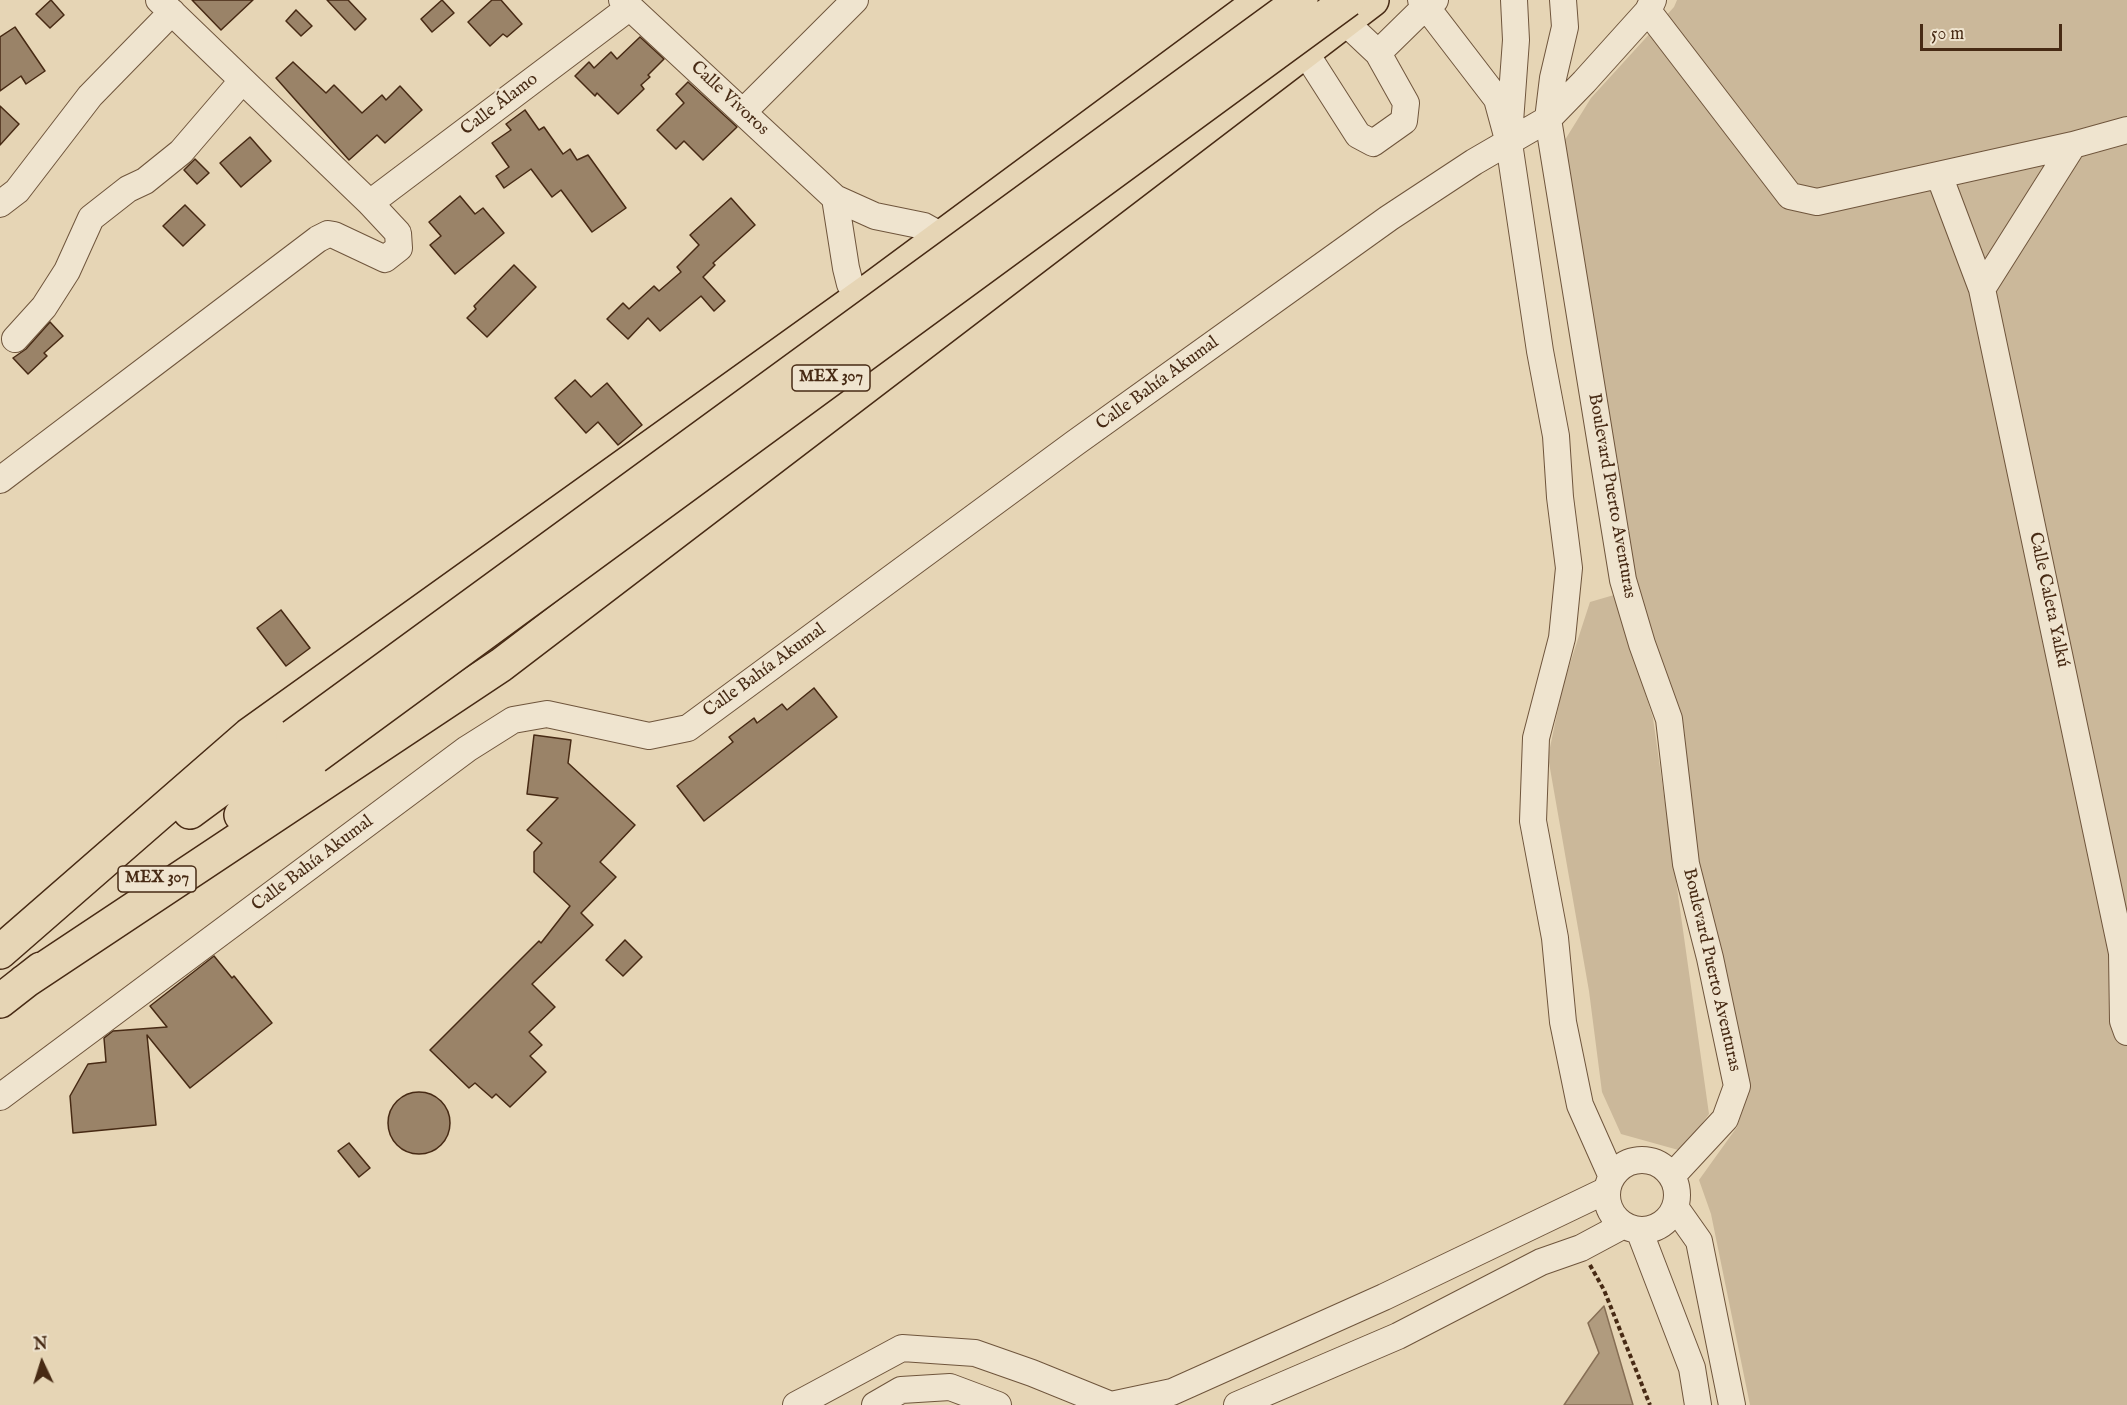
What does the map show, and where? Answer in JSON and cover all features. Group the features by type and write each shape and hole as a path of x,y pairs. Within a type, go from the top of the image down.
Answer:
{"highway":[{"path":"0,953 249,735 860,297 1262,0"},
{"name":"MEX 307","path":"12,992 304,747 1301,0"},
{"path":"12,992 501,665 1305,52 1346,11 1372,0"},
{"name":"MEX 307","path":"0,953 304,747 1346,11"}],"street":[{"path":"744,111 855,0"},
{"path":"1509,143 1516,40 1514,0"},
{"name":"Boulevard Puerto Aventuras","path":"1563,0 1565,27 1553,78 1548,118 1623,580 1642,644 1669,719 1686,864 1710,958 1737,1086 1725,1119 1672,1176"},
{"path":"1378,53 1427,2 1497,99 1509,143 1540,351 1556,436 1560,497 1569,568 1562,638 1536,738 1533,821 1555,938 1563,1022 1580,1105 1610,1183"},
{"name":"Calle Vivoros","path":"626,4 744,111 835,198 875,216 924,226 942,236"},
{"name":"Calle Álamo","path":"370,203 626,4"},
{"path":"1650,5 1790,196 1817,202 2073,146 2127,130"},
{"name":"Calle Bahía Akumal","path":"0,1097 467,749 513,720 548,714 649,736 688,728 1075,443 1379,225 1474,162 1548,118 1584,82 1650,5"},
{"path":"0,204 17,191 90,96 165,6 370,203 398,233 399,248 385,259 334,235 328,234 318,239 0,480"},
{"path":"1305,52 1358,135 1373,143 1404,121 1406,103 1378,53 1346,11"},
{"path":"15,339 44,307 67,271 91,218 128,189 145,181 181,152 243,81"},
{"path":"1982,289 2073,146"},
{"name":"Calle Caleta Yalkú","path":"1939,175 1982,289 2124,954 2123,1021 2127,1032"},
{"path":"835,198 850,284 880,322 903,339 922,344"},
{"path":"942,236 966,261 976,283 979,302"},
{"path":"1237,1405 1398,1336 1541,1262 1631,1228 1650,1229 1660,1225 1669,1218 1675,1207 1676,1186 1672,1176 1664,1167 1641,1160 1630,1162 1619,1168 1610,1183 1607,1200 1610,1210 1631,1228 1692,1368 1698,1405"},
{"path":"796,1405 902,1348 975,1353 1111,1405 1172,1392 1384,1297 1610,1183"},
{"path":"1675,1207 1699,1241 1732,1405"},
{"path":"1305,1333 1323,1368"},
{"path":"875,1405 901,1390 950,1387 998,1405"}],"path":[{"path":"1581,1248 1604,1290 1650,1405"}],"shaded area":[{"path":"1677,0 2127,0 2127,1405 1750,1405 1711,1214 1699,1180 1737,1127 1749,1091 1693,849 1646,624 1617,508 1563,143 1591,98 1674,7"},
{"path":"1614,595 1653,718 1709,1114 1682,1151 1621,1134 1602,1092 1589,991 1548,757 1563,685 1590,602"},
{"path":"1604,1306 1633,1405 1564,1405 1599,1353 1588,1323"}],"building":[{"path":"51,0 64,15 50,28 36,14"},
{"path":"192,0 253,0 221,30"},
{"path":"327,0 348,0 366,19 355,30"},
{"path":"442,0 454,13 432,32 421,19"},
{"path":"492,0 501,0 522,24 507,37 503,34 490,46 468,22"},
{"path":"296,10 312,26 301,36 286,21"},
{"path":"15,27 45,71 26,84 21,76 0,91 0,37"},
{"path":"640,37 664,59 641,85 644,89 618,114 597,93 595,96 575,76 589,62 594,68 611,52 617,59"},
{"path":"293,62 326,93 334,85 362,113 382,95 386,100 400,86 422,110 385,143 377,135 349,160 276,78"},
{"path":"688,82 737,127 703,160 684,141 676,149 657,130 684,103 676,94"},
{"path":"0,106 19,124 0,145"},
{"path":"525,110 539,130 544,127 563,154 570,149 577,160 588,155 626,208 592,232 561,190 552,197 531,169 504,188 496,176 509,167 492,143 511,130 506,124"},
{"path":"250,137 271,161 241,187 220,163"},
{"path":"195,159 209,173 197,184 184,170"},
{"path":"460,196 475,214 483,208 504,233 455,274 430,245 441,236 429,222"},
{"path":"731,198 755,225 713,263 715,265 703,277 725,301 714,311 701,296 660,331 648,318 628,339 607,319 623,303 629,309 654,286 659,291 681,272 677,267 699,245 690,235"},
{"path":"185,205 205,225 183,246 163,226"},
{"path":"514,265 536,287 487,337 467,318 476,309 474,306"},
{"path":"50,322 63,336 44,353 47,356 28,374 13,358 26,349"},
{"path":"575,380 591,397 607,383 642,425 618,445 598,422 586,433 555,398"},
{"path":"281,610 310,648 286,666 257,628"},
{"path":"814,688 837,717 704,821 677,786 733,742 729,737 754,718 757,723 782,704 787,710"},
{"path":"534,735 571,740 568,763 635,825 600,862 616,877 581,913 593,925 532,984 555,1007 529,1032 542,1045 530,1056 546,1072 510,1107 496,1094 492,1098 475,1083 469,1088 430,1050 539,941 541,943 570,906 534,872 534,852 542,843 527,830 558,798 527,794"},
{"path":"625,940 642,957 623,976 606,960"},
{"path":"214,956 232,978 234,976 272,1023 190,1088 147,1035 156,1125 73,1133 70,1096 88,1064 106,1062 104,1038 113,1031 167,1027 150,1006"},
{"path":"413,1092 425,1092 441,1101 448,1111 450,1123 448,1135 441,1145 425,1154 413,1154 402,1149 393,1140 388,1129 388,1117 393,1106 402,1097"},
{"path":"349,1143 370,1168 359,1177 338,1151"}]}
